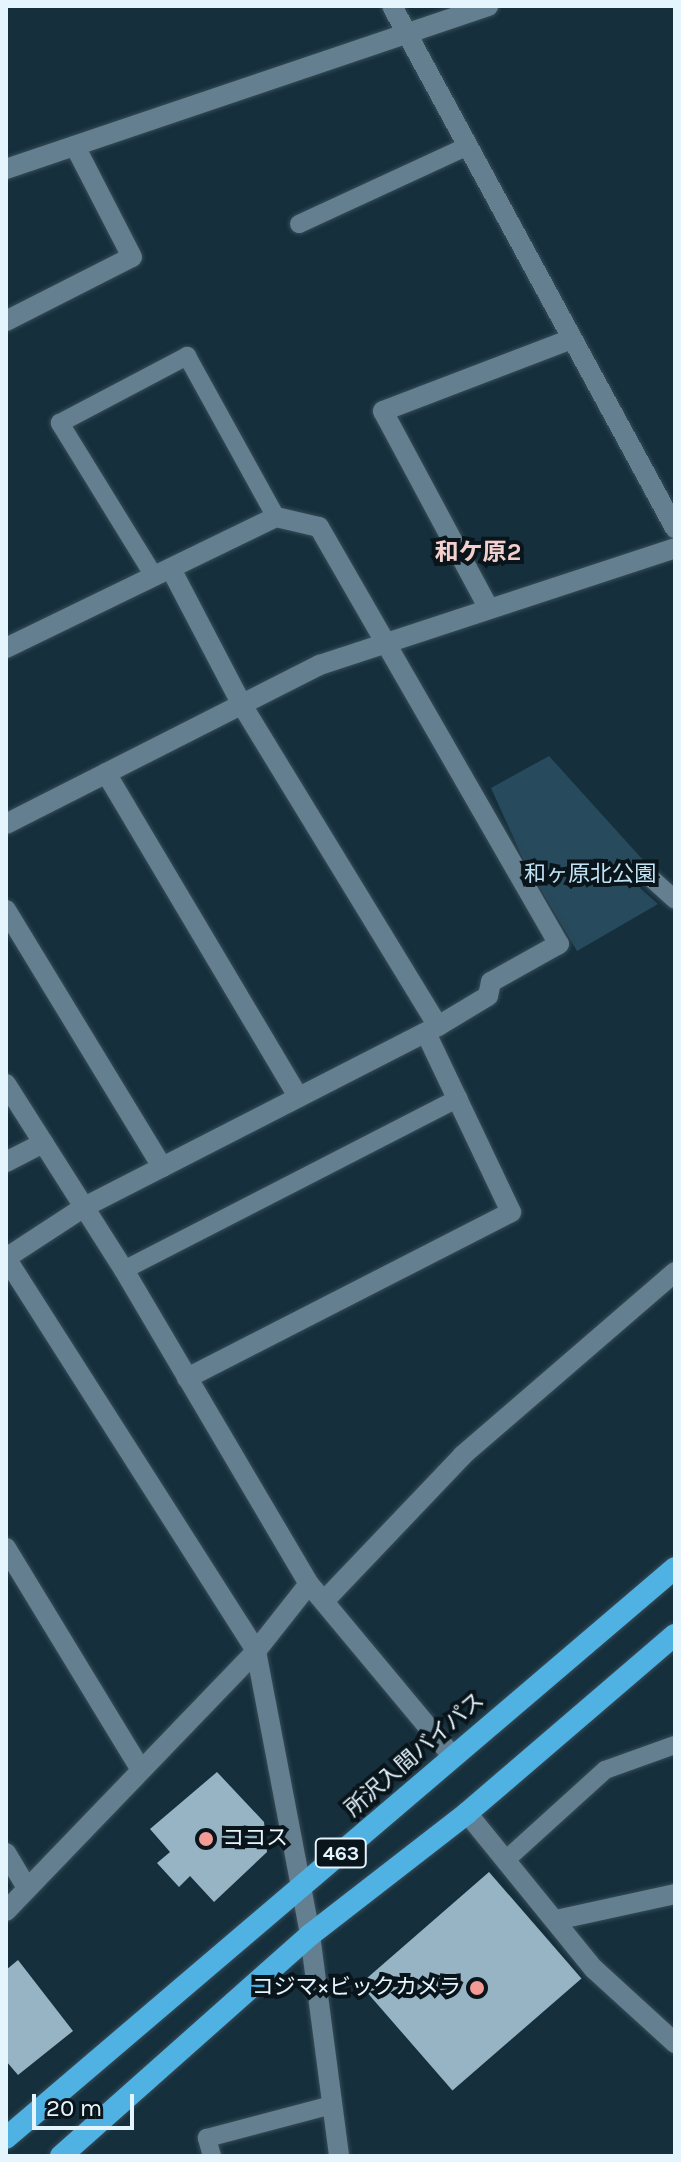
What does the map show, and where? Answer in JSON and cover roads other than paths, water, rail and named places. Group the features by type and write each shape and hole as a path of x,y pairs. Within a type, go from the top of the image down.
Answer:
{"highway":[{"name":"所沢入間バイパス","path":"6,2138 675,1568"},
{"name":"463","path":"61,2156 310,1935 467,1813 675,1635"}],"street":[{"path":"392,6 675,528"},
{"path":"6,169 488,6"},
{"path":"6,321 132,257 75,146"},
{"path":"488,607 383,411 572,339"},
{"path":"6,648 276,517 319,527 559,944 491,982 488,996 432,1030 84,1207 6,1258 256,1651 297,1890 310,1935 339,2156"},
{"path":"6,824 320,665 488,607 675,548"},
{"path":"163,572 432,1030 458,1098 511,1212 187,1378"},
{"path":"106,773 298,1097"},
{"path":"6,910 162,1167"},
{"path":"6,1084 124,1270 309,1584 327,1598 453,1757"},
{"path":"6,1162 43,1143"},
{"path":"327,1598 463,1455 675,1272"},
{"path":"6,1548 141,1770"},
{"path":"6,1911 256,1651 309,1584"},
{"path":"467,1813 508,1858 594,1969 675,2043"},
{"path":"6,1853 27,1888"},
{"path":"556,1920 675,1894"}],"lane":[{"path":"299,224 468,146"},
{"path":"163,572 60,423 187,356 276,517"},
{"path":"652,879 675,900"},
{"path":"124,1270 458,1098"},
{"path":"508,1858 605,1770 675,1745"},
{"path":"212,2156 207,2138 332,2105"}],"place":[{"name":"ココス","path":"206,1839"},
{"name":"コジマ×ビックカメラ","path":"477,1988"}],"district":[{"name":"和ケ原2","path":"478,553"}],"park label":[{"name":"和ヶ原北公園","path":"590,875"}]}
